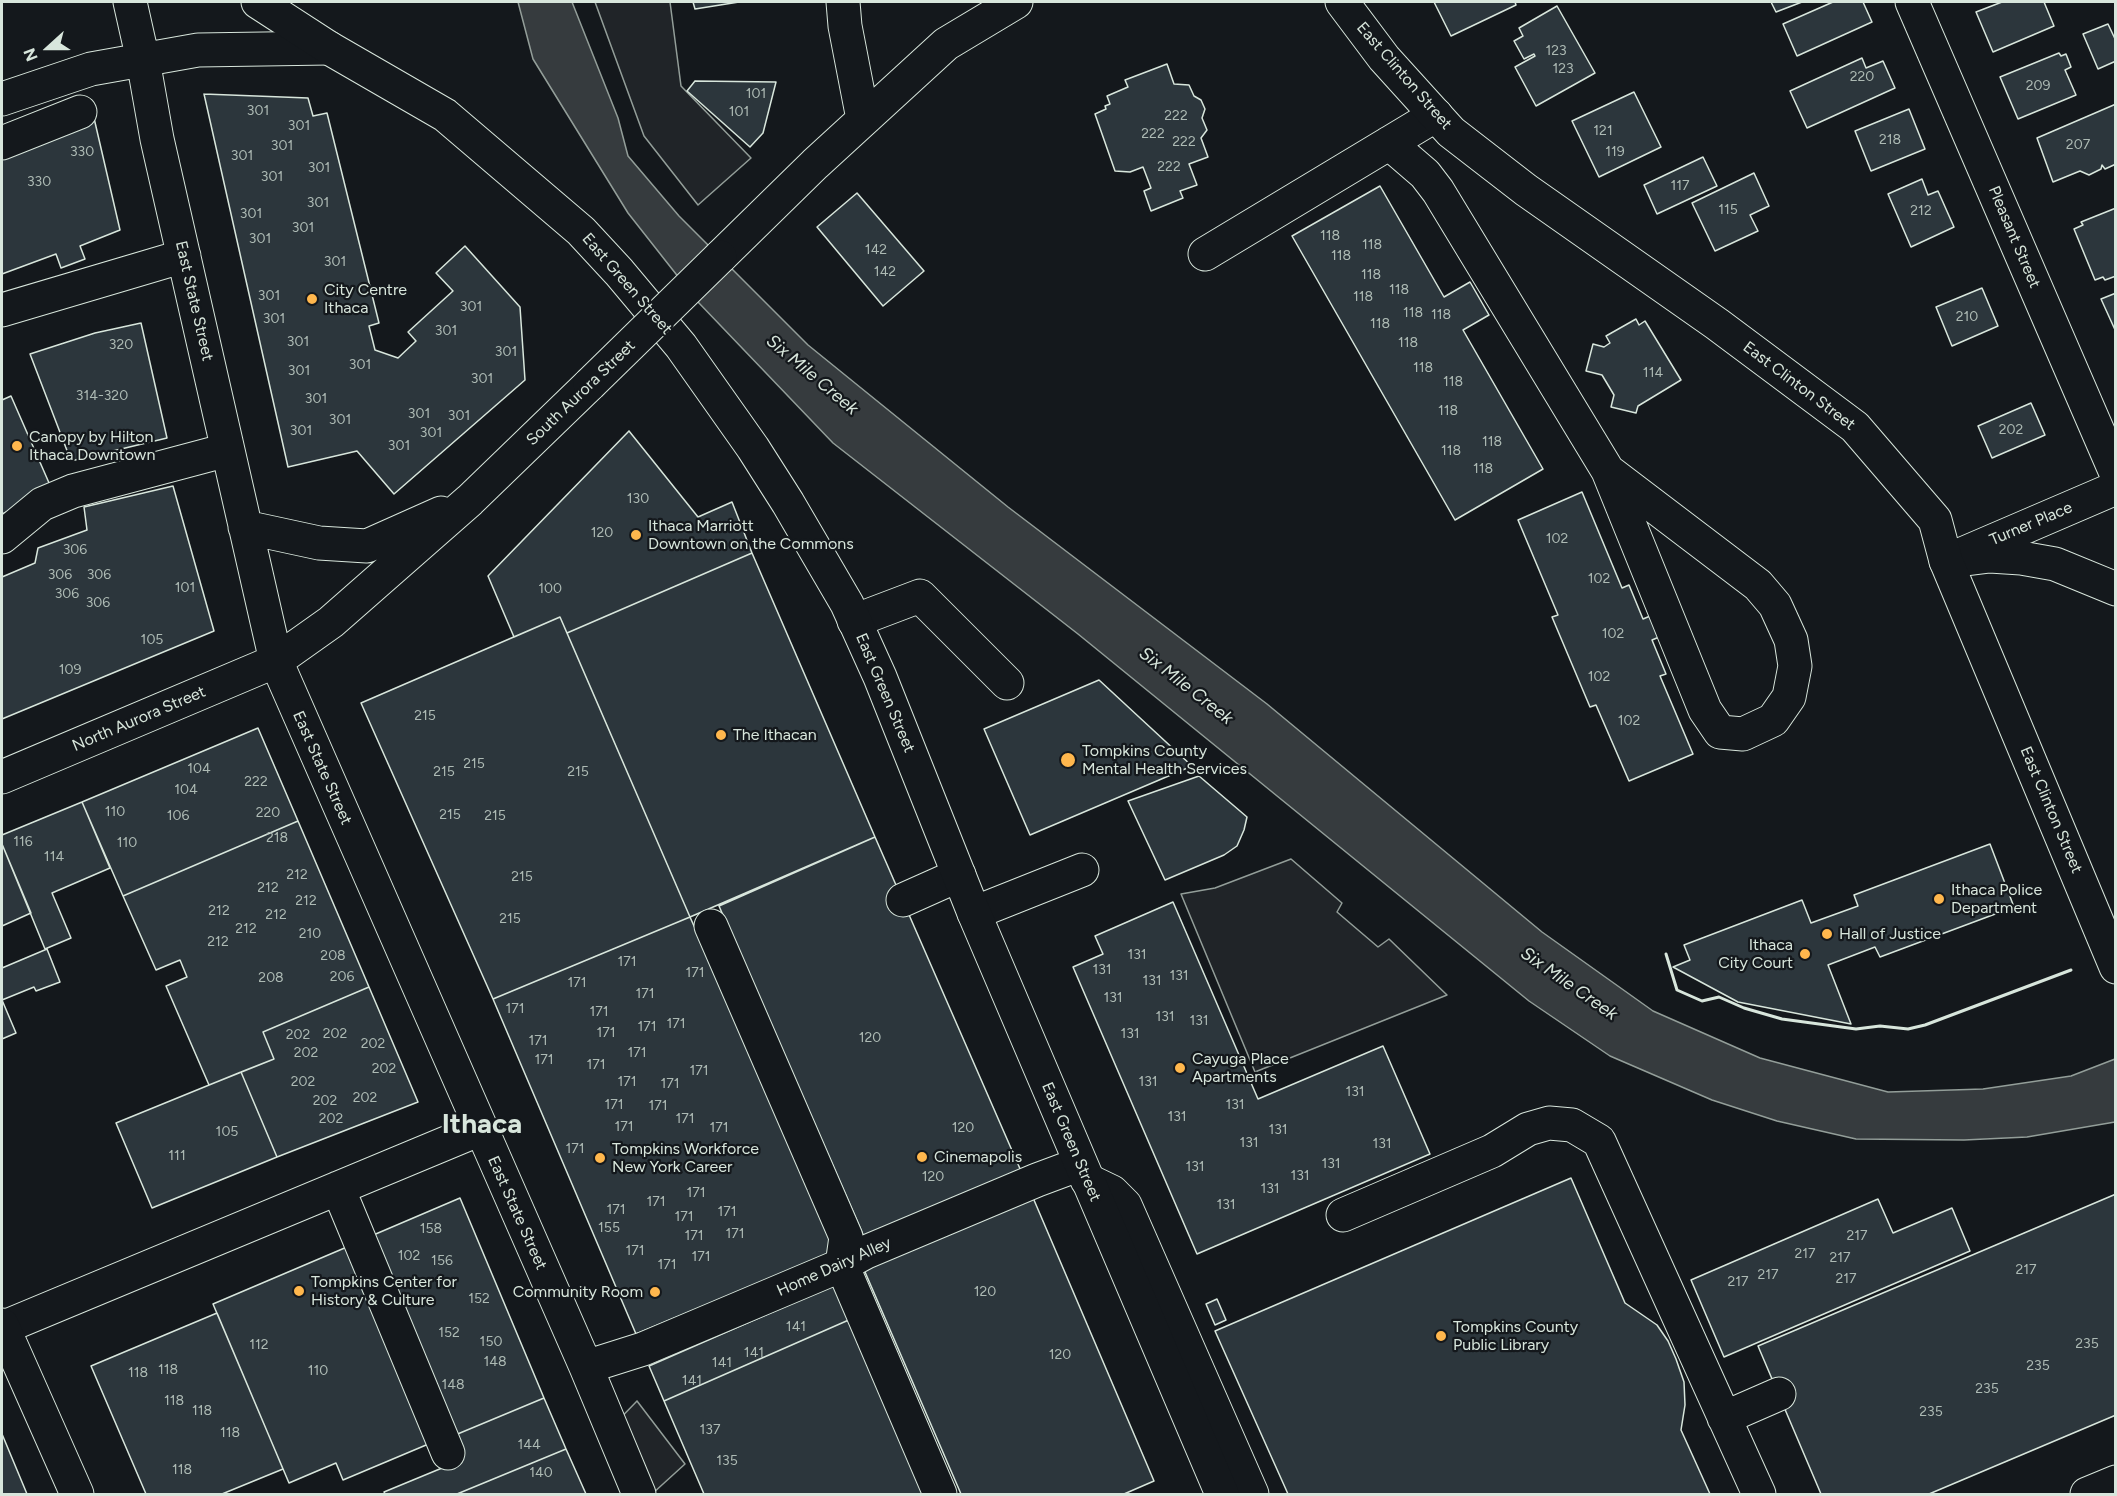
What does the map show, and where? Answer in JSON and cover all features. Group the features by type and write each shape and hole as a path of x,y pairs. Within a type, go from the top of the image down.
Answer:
{"main road":[{"name":"East State Street","path":"130,2 157,139 276,662 586,1367 639,1494"},
{"name":"East Green Street","path":"258,2 329,48 445,115 581,231 681,346 753,448 820,555 880,677 974,913 1222,1494"},
{"path":"843,2 844,26 863,119"},
{"name":"South Aurora Street","path":"276,662 331,622 470,500 815,164 946,44 1016,2"},
{"name":"East Clinton Street","path":"1342,2 1384,58 1451,132 1526,190 1717,324 1855,427 1935,520 1946,561 2115,967"},
{"name":"Pleasant Street","path":"1912,2 2115,473"},
{"path":"2,99 71,74 198,50 329,48"},
{"path":"2,143 80,112"},
{"path":"1205,254 1436,115"},
{"path":"1389,143 1425,174 1438,191 1608,471 1704,710 1720,732 1743,734 1773,720 1789,697 1795,666 1791,640 1774,605 1758,585 1608,471"},
{"path":"2,310 184,256"},
{"path":"2,537 42,504 73,491 227,450"},
{"name":"Turner Place","path":"1946,561 2115,488"},
{"path":"245,527 320,543 367,546 470,500"},
{"path":"1946,561 1990,556 2021,558 2055,564 2115,589"},
{"path":"854,621 920,596 1007,683"},
{"name":"North Aurora Street","path":"2,777 276,662"},
{"path":"974,913 1082,870"},
{"path":"903,900 959,875"},
{"path":"711,926 846,1237 842,1265 940,1494"},
{"path":"1343,1215 1492,1151 1528,1129 1549,1123 1572,1125 1599,1141 1759,1494"},
{"path":"77,1494 2,1327 480,1128"},
{"path":"1083,1172 1112,1192 1125,1205 1252,1494"},
{"name":"Home Dairy Alley","path":"586,1367 643,1349 842,1265 866,1251 1037,1180 1083,1172"},
{"path":"338,1188 448,1453"},
{"path":"1724,1418 1779,1394"}],"shaded area":[{"path":"595,2 670,2 681,86 751,158 698,205 644,136"},
{"path":"1291,859 1342,903 1337,912 1378,947 1389,939 1447,995 1255,1072 1181,894 1215,888"},
{"path":"637,1401 685,1464 652,1494 605,1434"}],"water":[{"name":"Six Mile Creek","path":"518,2 572,2 618,118 628,156 679,216 808,345 1008,507 1267,704 1542,932 1653,1011 1760,1058 1888,1092 1983,1089 2071,1076 2115,1059 2115,1122 2027,1137 1964,1140 1856,1139 1777,1121 1712,1100 1610,1056 1529,1001 1078,634 833,443 698,302 628,213 533,59"}],"building":[{"path":"693,2 739,2 695,9"},
{"path":"1434,2 1515,2 1516,5 1451,36"},
{"path":"1771,2 1802,2 1776,12"},
{"path":"1833,2 1863,2 1872,22 1797,56 1783,24"},
{"path":"2002,2 2044,2 2054,26 1993,52 1976,12"},
{"path":"1557,6 1595,73 1536,106 1515,67 1535,56 1534,54 1524,59 1514,41 1523,36 1519,28"},
{"path":"2108,24 2116,41 2116,61 2098,69 2083,34"},
{"path":"2059,53 2061,56 2066,54 2071,67 2065,70 2076,95 2018,119 2000,77"},
{"path":"1862,58 1866,68 1883,61 1895,88 1807,128 1790,91"},
{"path":"1167,64 1174,84 1189,85 1194,96 1201,100 1205,109 1202,118 1207,130 1201,138 1208,157 1189,164 1197,185 1180,191 1183,198 1151,211 1144,191 1151,188 1143,167 1130,172 1115,171 1095,114 1106,109 1105,106 1110,104 1107,96 1128,87 1125,80"},
{"path":"695,81 776,82 763,133 750,147 687,91"},
{"path":"1634,92 1661,147 1599,177 1572,121"},
{"name":"City Centre Ithaca","path":"204,94 308,98 313,116 327,113 379,323 369,326 375,350 398,358 416,341 408,332 453,291 436,273 465,246 520,307 525,380 394,494 357,451 288,467"},
{"path":"2116,104 2116,164 2105,169 2102,165 2101,169 2089,175 2080,171 2053,182 2037,138"},
{"path":"1909,109 1925,149 1871,171 1855,131"},
{"path":"94,118 120,230 80,246 85,259 61,268 56,254 2,274 2,155"},
{"path":"1703,157 1717,186 1657,214 1644,185"},
{"path":"1754,173 1769,206 1750,215 1758,231 1715,251 1692,203"},
{"path":"1922,179 1928,195 1938,191 1954,227 1911,247 1888,194"},
{"path":"1380,186 1444,297 1470,282 1489,315 1463,330 1543,469 1455,520 1292,236"},
{"path":"857,193 924,271 883,306 817,227"},
{"path":"2116,208 2116,276 2105,280 2103,277 2095,280 2074,229 2083,225 2081,222"},
{"path":"1982,288 1998,326 1952,346 1936,307"},
{"path":"2116,293 2116,332 2101,299"},
{"path":"1636,319 1639,325 1645,321 1681,380 1638,406 1636,413 1611,407 1614,395 1602,375 1586,371 1593,344 1604,347 1610,343 1606,336"},
{"path":"141,323 167,438 71,461 30,354 95,333"},
{"name":"Canopy by Hilton Ithaca Downtown","path":"11,396 53,492 2,514 2,400"},
{"path":"2031,403 2045,435 1992,458 1978,426"},
{"name":"Ithaca Marriott Downtown on the Commons","path":"629,431 698,517 732,502 752,553 567,633 560,617 514,637 488,576"},
{"path":"173,486 214,631 2,719 2,577 35,563 38,548 87,530 84,507"},
{"path":"1582,492 1622,588 1629,585 1643,619 1655,614 1664,635 1652,640 1666,674 1660,676 1693,754 1629,781 1596,705 1590,707 1552,617 1558,615 1518,520"},
{"name":"The Ithacan","path":"752,553 875,837 690,917 567,633"},
{"path":"560,617 690,917 493,999 361,703"},
{"path":"1099,680 1192,766 1030,835 984,729"},
{"path":"258,728 298,821 123,896 82,802"},
{"path":"1199,776 1247,817 1244,830 1237,846 1224,855 1165,880 1128,801"},
{"path":"82,802 110,868 52,893 71,938 45,949 2,844 2,835"},
{"path":"298,821 369,987 263,1032 274,1059 209,1085 166,986 187,977 180,960 156,970 123,896"},
{"path":"875,837 1021,1171 865,1239 719,906"},
{"path":"2,844 31,913 2,926"},
{"name":"Hall of Justice","path":"1990,844 2014,907 1880,957 1875,947 1828,965 1851,1024 1738,1002 1673,967 1690,960 1684,945 1802,900 1811,923 1858,906 1854,895"},
{"name":"Cayuga Place Apartments","path":"1173,902 1258,1099 1383,1046 1430,1154 1197,1254 1073,967 1103,954 1095,936"},
{"path":"690,917 838,1251 636,1334 493,999"},
{"path":"47,949 60,982 36,991 34,987 2,1000 2,968"},
{"path":"369,987 418,1102 277,1157 241,1072 274,1059 263,1032"},
{"path":"2,1000 16,1033 2,1039"},
{"path":"241,1072 277,1157 152,1208 116,1123"},
{"name":"Tompkins County Public Library","path":"1571,1178 1625,1303 1657,1325 1676,1359 1684,1382 1685,1405 1681,1430 1710,1494 1288,1494 1215,1331"},
{"path":"1031,1193 1154,1481 1124,1494 961,1494 862,1265"},
{"path":"2116,1194 2116,1415 1929,1494 1821,1494 1758,1346"},
{"path":"460,1198 544,1398 448,1438 364,1239"},
{"path":"1878,1199 1893,1233 1952,1208 1970,1251 1724,1357 1691,1280"},
{"path":"354,1244 438,1440 343,1480 336,1463 289,1483 213,1304"},
{"path":"836,1284 851,1319 664,1401 649,1366"},
{"path":"1217,1299 1226,1320 1215,1325 1206,1304"},
{"path":"217,1313 283,1469 222,1494 146,1494 91,1366"},
{"path":"851,1319 925,1494 704,1494 664,1401"},
{"path":"544,1398 566,1449 457,1494 385,1494 384,1492 459,1461 448,1438"},
{"path":"2,1434 27,1494 2,1494"},
{"path":"566,1449 586,1494 457,1494"}],"wall":[{"path":"1666,954 1677,990 1702,1001 1719,997 1744,1008 1782,1019 1856,1029 1880,1026 1908,1029 1925,1025 2071,970"}],"place":[{"name":"City Centre Ithaca","path":"312,299"},
{"name":"Canopy by Hilton Ithaca Downtown","path":"17,446"},
{"name":"Ithaca Marriott Downtown on the Commons","path":"636,535"},
{"name":"The Ithacan","path":"721,735"},
{"name":"Tompkins County Mental Health Services","path":"1068,760"},
{"name":"Ithaca Police Department","path":"1939,899"},
{"name":"Hall of Justice","path":"1827,934"},
{"name":"Ithaca City Court","path":"1805,954"},
{"name":"Cayuga Place Apartments","path":"1180,1068"},
{"name":"Cinemapolis","path":"922,1157"},
{"name":"Tompkins Workforce New York Career","path":"600,1158"},
{"name":"Tompkins Center for History & Culture","path":"299,1291"},
{"name":"Community Room","path":"655,1292"},
{"name":"Tompkins County Public Library","path":"1441,1336"}],"district":[{"name":"Ithaca","path":"482,1125"}]}
